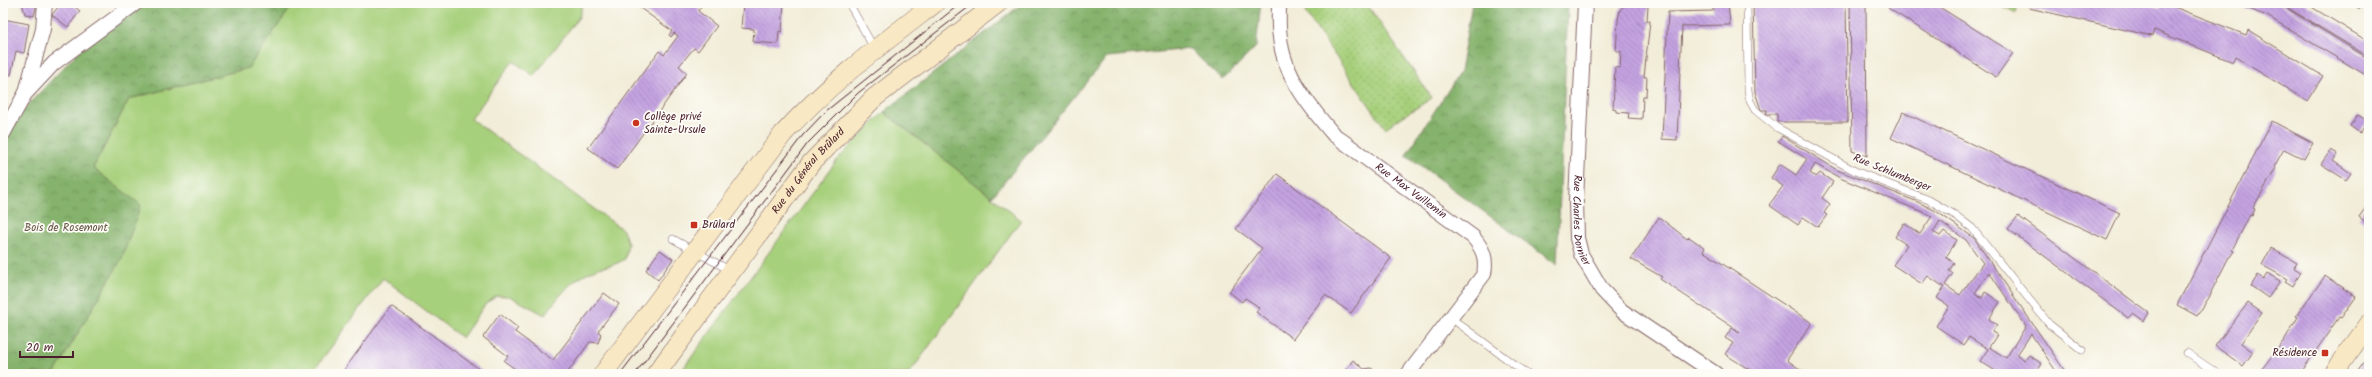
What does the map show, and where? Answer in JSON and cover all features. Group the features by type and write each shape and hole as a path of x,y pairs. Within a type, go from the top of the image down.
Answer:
{"main road":[{"path":"603,374 788,128 808,106 875,50 935,3"},
{"name":"Rue du Général Brûlard","path":"656,374 811,163 874,98 998,3"},
{"path":"2333,374 2369,324"}],"street":[{"path":"26,94 43,29 46,3"},
{"path":"3,134 26,94 54,62 136,3"},
{"name":"Rue Max Vuillemin","path":"1279,3 1280,38 1287,63 1296,86 1316,114 1333,134 1473,237 1481,247 1485,257 1484,274 1408,374"},
{"name":"Rue Charles Dornier","path":"1585,3 1576,201 1577,238 1581,254 1602,290 1622,311 1716,374"}],"lane":[{"name":"Rue Schlumberger","path":"1747,3 1748,90 1750,101 1755,110 1776,127 1838,163 1929,200 1955,215 1985,242 2014,282 2049,324 2082,350"},
{"path":"851,7 875,50"},
{"path":"673,239 732,271"},
{"path":"1451,318 1527,374"},
{"path":"2187,353 2218,374"}],"green space":[{"name":"Bois de Rosemont","path":"148,3 294,3 248,68 129,99 93,168 141,205 122,258 54,374 3,374 3,143 23,110 79,51"},
{"path":"294,3 583,3 579,17 534,76 513,61 471,119 623,230 628,244 625,259 615,264 595,269 577,279 565,290 545,315 509,296 496,296 484,306 462,338 383,278 311,374 54,374 122,258 93,168 129,99 248,68"},
{"path":"1023,3 1261,3 1256,47 1223,80 1190,49 1107,57 992,197 884,112"},
{"path":"1319,3 1366,3 1432,98 1385,128 1305,12"},
{"path":"1472,3 1568,3 1557,265 1406,155 1460,72"},
{"path":"1997,3 2018,3 2016,13"},
{"path":"884,112 1021,220 909,374 679,374 838,159"}],"building":[{"path":"22,3 37,3 34,16 25,14"},
{"path":"61,3 70,3 80,11 68,27 52,15"},
{"path":"633,3 697,3 701,6 698,11 717,26 698,51 694,48 679,66 687,73 617,169 588,148 659,51 664,55 678,36 674,33 671,37 669,35 672,31"},
{"path":"743,3 784,3 782,32 779,31 778,44 753,42 754,29 741,28"},
{"path":"1646,3 1648,6 1647,21 1650,21 1644,77 1647,77 1646,96 1643,96 1642,119 1628,118 1629,113 1616,112 1616,110 1613,109 1615,67 1620,68 1621,51 1616,51 1618,20 1620,10 1626,4 1643,5"},
{"path":"1713,3 1728,3 1730,25 1682,26 1677,140 1662,139 1668,12 1713,11"},
{"path":"1753,3 1846,3 1848,122 1777,122 1777,114 1766,114 1767,110 1761,110 1755,92"},
{"path":"1850,3 1866,3 1867,156 1852,151"},
{"path":"1892,3 1933,3 2013,53 1996,77 1888,8"},
{"path":"2030,3 2139,3 2161,8 2164,3 2246,35 2248,30 2323,76 2307,101 2235,57 2233,62 2154,30 2152,36 2029,8"},
{"path":"2233,3 2278,3 2369,59 2369,77 2267,16"},
{"path":"2280,3 2305,3 2369,42 2369,57"},
{"path":"2354,3 2369,3 2369,11 2361,7 2360,9 2353,5"},
{"path":"3,19 29,24 24,53 16,51 11,75 3,74"},
{"path":"1903,112 2120,213 2107,240 1891,138"},
{"path":"2358,115 2368,121 2360,133 2350,126"},
{"path":"2272,121 2313,143 2304,159 2284,149 2274,167 2276,168 2253,208 2255,209 2252,216 2250,215 2232,250 2234,251 2229,257 2211,292 2212,293 2197,316 2177,305"},
{"path":"1782,136 1837,170 1918,202 1936,211 1974,238 2067,374 2058,374 2031,334 2017,355 2025,360 2029,355 2042,364 2035,374 1991,374 1994,370 1980,361 1988,349 1969,337 1964,345 1936,326 1949,306 1937,298 1944,287 1928,276 1922,284 1893,265 1907,245 1895,237 1904,223 1920,234 1932,216 1840,178 1815,164 1810,173 1816,177 1820,173 1833,182 1822,198 1830,204 1824,213 1827,215 1818,227 1803,217 1798,225 1769,205 1783,186 1771,178 1780,164 1796,175 1807,159 1778,141","holes":["1940,221 1966,240 1983,263 1960,295 1945,285 1953,273 1949,271 1954,263 1946,257 1957,240 1944,231 1940,236 1933,232","1989,272 2026,326 2006,358 1989,347 1997,335 1992,332 1997,325 1989,319 2000,302 1985,292 1982,298 1975,293"]},
{"path":"2331,150 2338,154 2333,161 2351,173 2346,180 2321,164"},
{"path":"1277,174 1391,258 1351,313 1325,295 1293,339 1256,312 1259,308 1256,305 1245,298 1242,302 1229,292 1262,248 1236,229"},
{"path":"2369,203 2369,224 2359,217"},
{"path":"2018,216 2149,313 2144,321 2133,313 2128,318 2008,229"},
{"path":"1659,217 1687,239 1689,237 1705,248 1703,251 1812,323 1787,360 1807,374 1756,374 1725,354 1733,343 1725,338 1732,328 1739,333 1740,332 1660,279 1662,277 1631,259"},
{"path":"2271,248 2297,263 2294,268 2301,272 2293,286 2285,281 2287,279 2262,265"},
{"path":"660,250 673,259 658,280 646,270"},
{"path":"2267,273 2280,281 2268,298 2251,286 2258,275 2263,279"},
{"path":"2325,276 2356,297 2341,318 2339,317 2300,374 2258,374 2285,339 2298,317 2296,316"},
{"path":"604,293 619,304 598,331 601,334 598,343 590,342 568,372 569,374 522,374 504,361 508,356 483,337 500,314 518,328 515,332 553,360"},
{"path":"2248,303 2262,313 2241,343 2253,352 2243,366 2215,346"},
{"path":"391,306 410,319 486,374 341,374"},
{"path":"2368,356 2369,374 2355,374"},
{"path":"1353,360 1364,369 1371,368 1379,374 1343,374"}],"tram line":[{"path":"620,374 803,135 826,111 961,3"},
{"path":"635,374 808,143 858,93 974,3"}],"place":[{"name":"Collège privé Sainte-Ursule","path":"636,123"},
{"name":"Brûlard","path":"694,225"},
{"name":"Résidence","path":"2325,353"}]}
